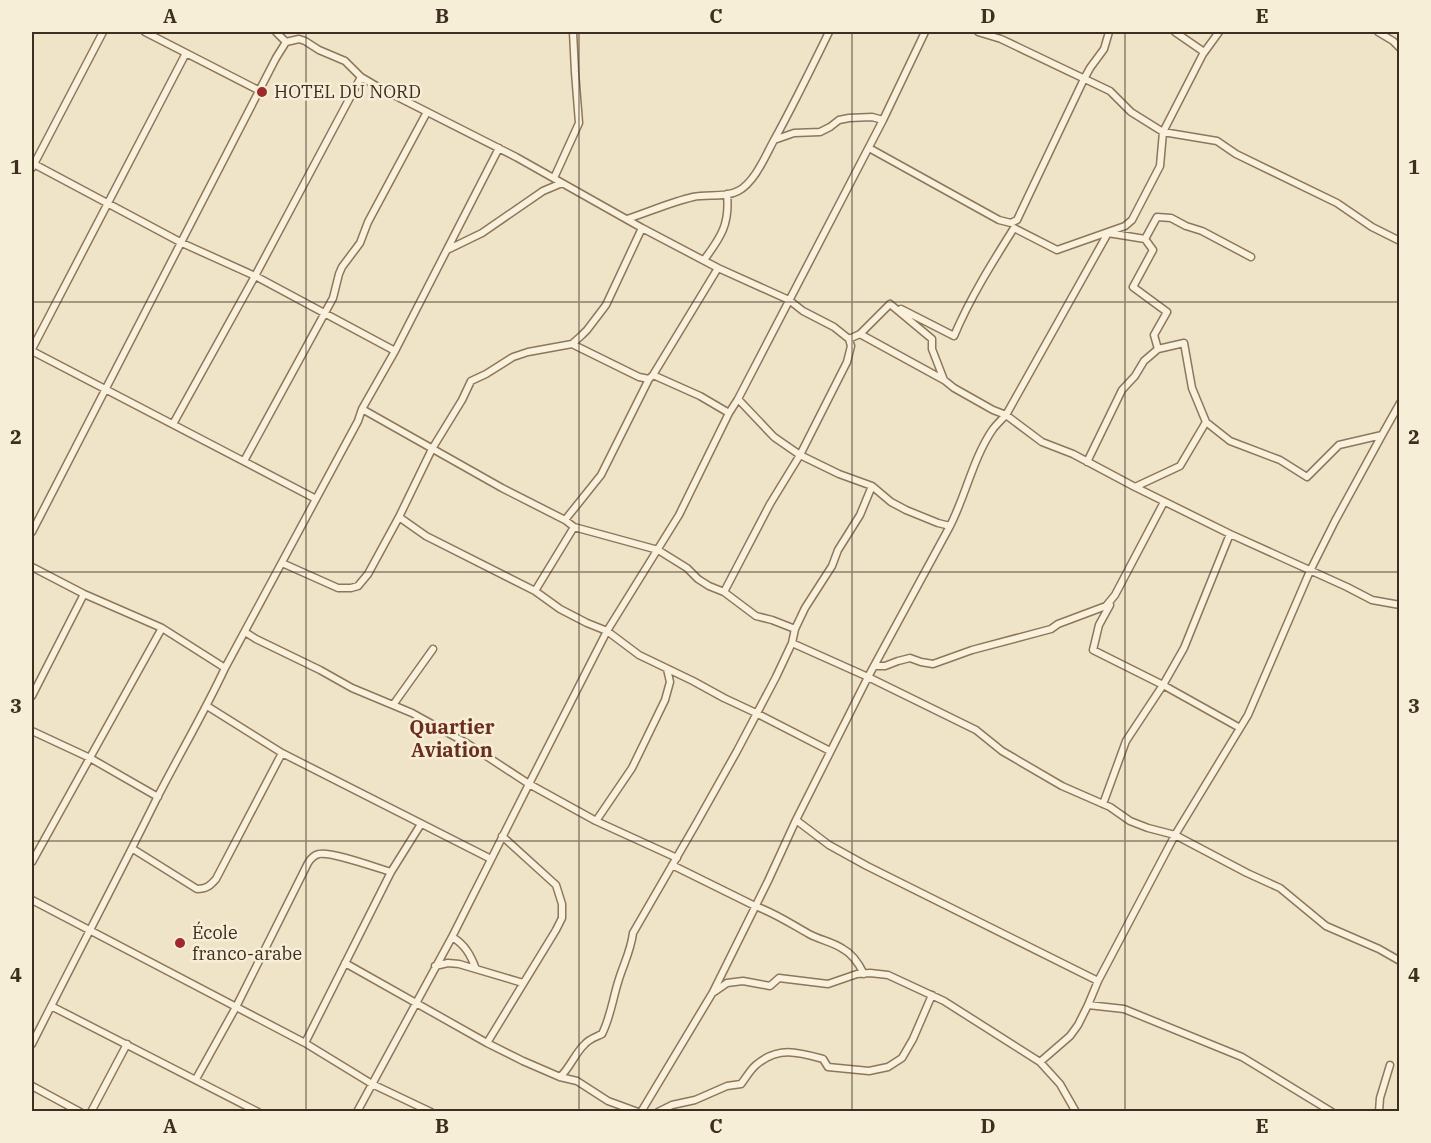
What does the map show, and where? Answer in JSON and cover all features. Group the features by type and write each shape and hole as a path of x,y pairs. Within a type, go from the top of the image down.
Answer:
{"street":[{"path":"103,32 32,165 182,243 255,276 395,351"},
{"path":"145,32 260,91"},
{"path":"276,32 286,42"},
{"path":"554,178 579,123 573,32"},
{"path":"627,219 690,198 727,194 739,190 749,182 785,121 829,32"},
{"path":"357,1112 452,937 607,632 679,515 729,413 869,148 925,32"},
{"path":"978,32 1001,39 1110,91 1131,112 1163,132 1217,141 1236,154 1337,203 1372,227 1400,241"},
{"path":"869,148 999,220 1011,223 1017,220 1084,79 1104,49 1109,32"},
{"path":"1174,32 1204,52"},
{"path":"890,304 954,336 985,274 1014,228 1057,250 1125,226 1132,220 1160,166 1163,132 1204,52 1218,32"},
{"path":"1378,32 1400,48"},
{"path":"32,532 286,42 299,39 345,61 361,76 378,87 499,148 642,228 718,268 789,300 802,311 834,327 849,339 851,346 847,362 800,455 770,504 724,592"},
{"path":"186,53 32,350 316,499"},
{"path":"173,424 255,276 361,76"},
{"path":"244,461 325,314 333,298 342,267 360,243 368,222 427,112"},
{"path":"774,140 794,133 820,132 839,120 849,118 872,117 883,120"},
{"path":"32,1044 225,668 395,351 499,148"},
{"path":"447,250 482,233 543,191 562,183"},
{"path":"704,260 725,228 727,194"},
{"path":"1145,239 1157,217 1171,218 1202,231 1251,257"},
{"path":"282,563 338,588 358,586 368,574 432,449 471,381 513,357 572,344 587,330 606,305 642,228"},
{"path":"1108,233 1145,239 1153,250 1133,287 1167,312 1154,335 1158,349"},
{"path":"345,963 523,1061 560,1077 577,1081 618,1108 640,1112 713,992 868,677 959,508 993,428 1006,415 1108,233"},
{"path":"565,520 601,475 651,377 718,268"},
{"path":"849,339 860,334 890,304"},
{"path":"890,304 932,339 932,349 944,380"},
{"path":"860,334 993,410 1006,415 1042,442 1088,462 1164,502 1372,600 1400,605"},
{"path":"1088,462 1122,390 1135,376 1144,361 1158,349 1184,343 1192,388 1206,422 1230,441 1280,460 1307,477 1339,445 1382,435"},
{"path":"572,344 639,377 651,377 700,396 729,413"},
{"path":"738,399 774,437 800,455 839,474 872,486 891,502 906,510 950,526"},
{"path":"1040,1062 1070,1036 1078,1025 1098,981 1175,835 1248,716 1310,571 1400,403"},
{"path":"362,409 574,527 658,550 687,568 698,579 724,592 756,616 795,629"},
{"path":"1135,487 1180,466 1206,422"},
{"path":"560,1077 582,1047 602,1034 619,977 631,948 633,933 713,795 776,677 805,608 832,566 838,550 860,515 872,486"},
{"path":"1164,502 1099,624 1093,651 1162,685 1240,728"},
{"path":"399,517 426,536 535,591 560,609 607,632 639,655 830,752"},
{"path":"535,591 574,527"},
{"path":"1103,804 1126,741 1184,648 1230,534"},
{"path":"32,567 84,594 162,627 225,668"},
{"path":"32,696 84,594"},
{"path":"874,666 885,666 910,658 933,664 972,650 1051,629 1058,624 1106,606 1115,595"},
{"path":"32,862 162,627"},
{"path":"245,632 352,688 412,713 458,738 529,784 596,821 677,858"},
{"path":"792,643 976,730 1002,751 1062,786 1110,807 1130,821 1175,835 1280,888 1326,926 1379,949 1400,961"},
{"path":"393,705 433,649"},
{"path":"596,821 632,768 665,699 670,682 667,669"},
{"path":"207,706 282,753 491,859"},
{"path":"32,731 90,758 158,797"},
{"path":"133,849 197,889 204,889 211,885 282,753"},
{"path":"796,820 829,845 867,866 1098,981"},
{"path":"304,1043 391,872 421,824"},
{"path":"487,1042 562,918 562,904 556,885 502,836"},
{"path":"196,1079 236,1007 312,857 317,854 332,855 391,872"},
{"path":"672,865 755,906 770,911 809,934 844,949 857,961 864,974"},
{"path":"32,900 304,1043 372,1084 431,1112"},
{"path":"452,937 460,941 473,960 476,969"},
{"path":"435,966 448,963 459,964 523,983"},
{"path":"713,992 727,983 743,981 770,986 779,978 828,984 870,973 888,975 944,1001 1040,1062 1060,1084 1076,1112"},
{"path":"658,1112 672,1104 695,1100 727,1086 741,1083 755,1065 777,1053 788,1051 806,1054 823,1059 828,1067 869,1071 888,1067 902,1058 932,995"},
{"path":"1088,1005 1124,1009 1242,1056 1332,1112"},
{"path":"51,1006 258,1112"},
{"path":"91,1112 127,1044"},
{"path":"1379,1112 1380,1098 1390,1065"},
{"path":"32,1086 80,1112"}],"place":[{"name":"HOTEL DU NORD","path":"262,92"},
{"name":"École franco-arabe","path":"180,943"}],"district":[{"name":"Quartier Aviation","path":"452,738"}]}
